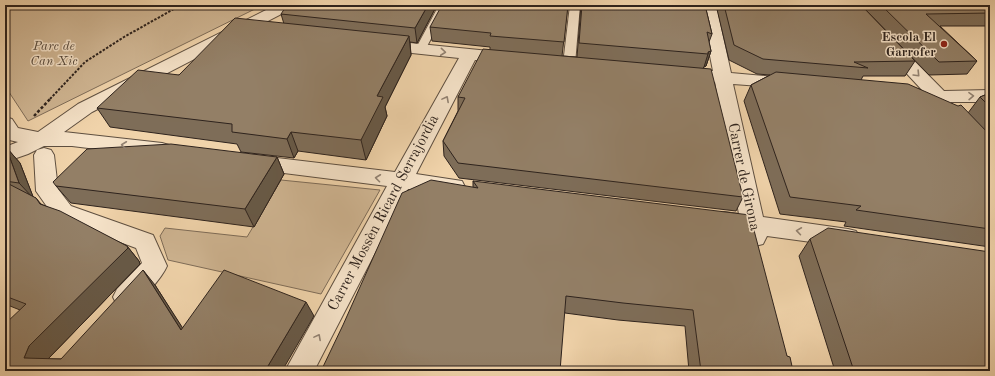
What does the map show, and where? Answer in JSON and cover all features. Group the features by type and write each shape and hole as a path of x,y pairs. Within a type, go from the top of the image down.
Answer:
{"street":[{"path":"42,147 85,108 288,5"},
{"name":"Carrer de Girona","path":"708,5 752,224 760,255"},
{"path":"851,5 954,113"},
{"path":"238,30 268,34"},
{"path":"367,44 523,60"},
{"name":"Carrer Mossèn Ricard Serrajordia","path":"299,371 470,55"},
{"path":"669,73 808,85"},
{"path":"892,92 939,97 990,96"},
{"path":"5,123 12,134 42,147"},
{"path":"5,155 21,149 42,147 72,139 182,153"},
{"path":"42,147 47,191 63,212 145,242 155,266 112,313"},
{"path":"229,159 472,189"},
{"path":"706,219 752,224 867,241"}],"lane":[{"path":"420,50 444,5"},
{"path":"569,64 575,5"}],"path":[{"path":"42,147 29,120 85,62 124,37 181,5"}],"green space":[{"name":"Parc de Can Xic","path":"5,5 263,5 28,121 5,86"},
{"path":"281,180 380,190 321,294 168,260 160,236 165,228 247,237"}],"building":[{"path":"287,5 428,5 415,28 281,14"},
{"path":"442,5 568,5 564,42 490,36 491,33 430,27"},
{"path":"582,5 705,5 712,34 707,32 711,51 708,52 708,54 579,43"},
{"path":"724,5 861,5 915,61 854,62 868,68 763,59 734,45"},
{"path":"881,5 990,5 990,13 926,14 977,61 939,62"},
{"path":"235,18 409,36 377,96 383,97 361,140 291,132 287,139 232,132 232,124 97,108 138,70 179,75"},
{"path":"483,49 711,69 743,197 458,163 443,141 465,98 458,97"},
{"path":"776,72 908,84 958,106 961,105 990,135 990,229 856,210 861,206 790,197 751,85"},
{"path":"990,93 990,107 980,97"},
{"path":"171,144 277,157 245,209 56,186 53,182 87,149"},
{"path":"6,147 19,183 5,181"},
{"path":"431,180 478,188 473,181 750,215 787,356 790,357 793,371 701,371 693,310 566,296 560,371 321,371 402,193"},
{"path":"5,182 36,198 40,204 60,211 127,246 128,248 29,346 24,358 61,359 143,270 181,330 224,270 306,302 265,371 5,371 5,324 26,304 5,296"},
{"path":"828,228 990,252 990,371 854,371 810,239"}],"place":[{"name":"Escola El Garrofer","path":"944,44"}]}
